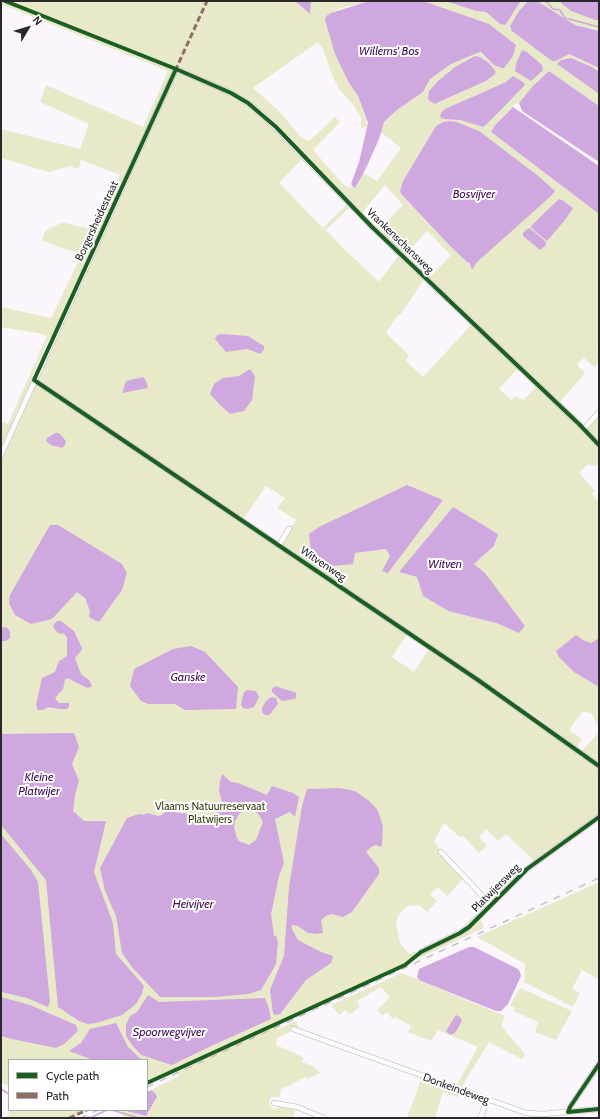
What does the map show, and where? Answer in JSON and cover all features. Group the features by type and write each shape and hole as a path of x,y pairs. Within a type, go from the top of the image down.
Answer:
{"street":[{"name":"Borgersheidestraat","path":"1,455 176,70"},
{"name":"Vrankenschansweg","path":"176,70 231,93 248,103 264,116 368,222 599,445"},
{"name":"Witvenweg","path":"34,380 478,680 599,766"},
{"path":"584,429 599,412"},
{"path":"279,545 289,529"},
{"name":"Platwijersweg","path":"421,952 465,930 530,867 599,817"},
{"name":"Platwijersweg","path":"441,852 491,905"},
{"name":"Donkeindeweg","path":"294,1029 526,1113 534,1115 599,1109"},
{"path":"568,1112 570,1106 599,1064"},
{"path":"480,1118 488,1100"},
{"path":"274,1103 297,1108 324,1118"}],"green space":[{"name":"Vlaams Natuurreservaat Platwijers","path":"1,1 296,1 310,13 311,1 369,1 339,9 326,16 349,83 358,96 368,126 361,128 361,117 352,103 339,89 332,75 323,49 318,42 253,88 280,112 301,137 309,141 335,117 340,122 313,150 343,184 347,187 352,186 353,188 357,187 363,173 377,181 401,148 381,132 383,124 397,110 423,92 430,79 440,69 477,50 494,65 432,5 423,1 445,1 476,11 486,12 500,24 515,11 521,1 528,1 519,11 510,26 511,28 556,61 569,54 599,68 599,72 592,67 557,64 599,94 599,106 549,71 532,87 519,103 515,104 495,125 491,132 599,214 599,344 597,345 599,347 599,361 594,367 584,358 580,361 577,365 585,373 560,402 429,278 451,255 427,231 405,255 379,230 403,205 385,185 362,213 273,120 256,106 253,109 267,121 303,158 279,183 323,228 346,205 349,208 326,230 342,247 379,282 399,255 424,280 386,333 409,355 406,361 423,377 472,324 518,368 499,389 511,400 515,396 523,400 537,386 599,448 599,466 587,465 579,473 595,491 592,494 599,501 599,638 591,643 583,640 556,651 599,687 599,729 592,714 583,711 569,730 582,739 577,747 534,715 282,545 282,540 296,520 277,508 285,498 266,486 244,518 202,490 199,494 407,634 392,657 414,672 429,649 599,768 599,814 536,863 506,834 498,841 486,829 479,837 487,846 479,853 463,836 460,837 444,823 434,841 441,852 453,865 451,867 463,879 447,896 438,887 430,894 437,901 427,912 419,905 408,906 402,911 398,916 396,924 400,943 409,954 416,951 418,955 469,930 479,919 483,923 484,928 275,1024 277,1030 296,1021 299,1027 277,1038 276,1045 303,1057 302,1062 313,1066 320,1073 307,1079 306,1077 281,1089 280,1097 272,1097 269,1101 270,1106 274,1110 283,1106 295,1110 294,1118 123,1118 121,1111 146,1116 157,1097 151,1090 181,1075 172,1072 148,1084 148,1059 8,1059 8,1086 1,1084 1,422 8,424 47,336 1,327 1,307 51,318 82,254 58,247 42,240 45,231 63,222 93,230 120,175 81,160 79,169 70,166 49,172 1,158 1,129 80,149 89,124 40,102 46,85 143,127 168,71 1,4","holes":["475,56 478,56 494,75 486,81 435,104 454,68","506,82 525,85 483,127 460,120 443,119 474,96","443,122 473,269 471,268 470,263 450,246 401,195 400,191 403,181 436,126","50,337 55,339 37,378 100,421 99,423 30,381","443,500 390,556 387,549 354,553","453,507 494,546 474,564 485,573 489,579 519,633 496,623 448,611 423,596 417,577 400,572"]},
{"path":"537,1 562,1 562,3 595,20 599,20 599,31 575,25"},
{"path":"599,414 599,442 587,429"},
{"path":"599,732 599,764 582,751"},
{"path":"599,882 599,976 598,979 582,970 572,989 580,993 573,1007 524,982 525,964 477,937"},
{"path":"402,973 505,1016 501,1026 525,1054 522,1059 489,1042 461,1088 456,1086 478,1047 438,1030 431,1041 408,1032 411,1026 395,1017 393,1019 386,1012 383,1016 377,1010 390,997 381,987 357,1001 360,1006 350,1015 345,1010 339,1015 331,1005"},
{"path":"520,988 572,1011 556,1040 535,1032 538,1022 513,1011 515,1008 510,1005"},
{"path":"422,1078 460,1092 458,1097 443,1092 435,1118 407,1117"},
{"path":"10,1111 88,1111 73,1118 7,1118"}],"water":[{"path":"311,1 310,14 296,2"},
{"name":"Willems' Bos","path":"369,1 423,1 489,24 516,45 513,56 504,68 494,65 481,52 451,64 430,79 423,92 397,110 384,122 379,139 367,166 356,187 354,188 351,184 359,162 368,123 358,96 349,83 335,54 325,20 326,16 331,13"},
{"path":"445,1 521,1 505,25 500,24 486,12 476,11"},
{"path":"528,1 537,1 575,25 599,31 599,68 569,54 556,61 552,61 512,31 510,26 519,11"},
{"path":"562,1 599,1 599,20 595,20 571,11 561,3"},
{"path":"523,50 542,65 543,71 531,81 515,71 516,64"},
{"path":"475,56 480,57 489,63 496,72 494,75 486,81 435,104 428,99 429,91 438,81 455,67"},
{"path":"571,58 592,67 599,72 599,94 557,64 561,60"},
{"path":"549,71 599,106 599,162 522,111 519,103 532,87"},
{"path":"513,76 525,85 483,127 460,120 443,119 440,117 441,113 445,109 506,82"},
{"path":"513,107 599,166 599,214 491,132 495,125"},
{"name":"Bosvijver","path":"443,122 457,122 479,131 537,175 555,191 476,263 473,269 471,268 470,263 450,246 401,194 400,191 403,181 436,126"},
{"path":"559,199 573,208 547,241 531,227"},
{"path":"530,228 546,242 546,245 540,250 523,236 523,233"},
{"path":"217,335 248,336 264,346 264,349 261,354 247,349 226,352 215,339"},
{"path":"250,369 255,376 252,400 244,411 230,414 210,394 214,384 223,378 239,376"},
{"path":"143,377 148,388 122,393 126,381"},
{"path":"55,433 59,433 66,441 62,448 51,445 46,441 47,438"},
{"name":"Witven","path":"407,485 443,500 388,573 382,571 390,556 386,549 355,553 353,564 332,566 320,561 311,552 309,534 319,527"},
{"name":"Witven","path":"453,507 498,534 494,546 474,564 485,573 525,626 519,633 496,623 448,611 423,596 417,577 399,572"},
{"path":"50,525 58,525 122,564 127,573 122,590 99,622 89,617 90,611 85,598 77,592 52,619 31,624 15,615 9,603 10,595"},
{"path":"57,621 61,621 74,631 82,648 75,658 81,674 89,680 92,686 88,688 68,678 65,680 63,689 55,698 59,703 69,703 69,707 67,709 60,709 48,707 43,710 38,710 36,705 42,678 55,672 59,661 67,656 67,637 64,634 58,633 53,627"},
{"path":"6,627 10,631 10,638 6,641 1,641 1,628"},
{"path":"576,635 591,643 599,638 599,687 574,672 559,657 556,651"},
{"name":"Ganske","path":"191,646 205,652 238,687 236,709 185,710 175,704 148,704 141,701 130,686 134,669 173,649"},
{"path":"275,686 296,693 296,698 282,701 272,692 272,689"},
{"path":"247,690 256,691 259,697 254,707 247,709 243,708 241,705 244,692"},
{"path":"271,697 276,698 278,704 269,715 265,715 262,712 262,708 266,701"},
{"name":"Kleine Platwijer","path":"74,733 79,747 72,764 79,781 73,811 84,821 106,821 94,872 113,923 116,954 144,986 142,994 136,1004 122,1015 88,1024 79,1021 58,1007 46,880 1,825 1,734"},
{"name":"Heivijver","path":"222,774 231,782 238,783 267,795 272,786 293,793 299,797 295,817 290,812 275,819 284,863 279,876 271,914 274,936 276,936 278,942 276,964 261,990 249,994 214,997 160,997 132,967 122,953 116,916 105,891 100,868 127,818 139,814 144,815 146,813 159,816 166,811 204,816 212,819 215,817 223,806 219,791","holes":["247,809 252,809 259,815 263,822 256,840 249,845 239,841 234,827 235,821 239,814"]},
{"path":"339,788 355,791 377,809 383,826 382,844 381,847 376,845 371,847 366,852 379,868 379,874 352,912 343,917 331,914 321,920 323,933 308,933 298,926 293,925 291,927 298,940 321,952 333,956 331,963 306,980 280,1014 275,1015 273,1013 270,990 284,956 289,887 302,806 307,789"},
{"path":"1,834 31,870 38,882 50,1002 48,1007 27,998 1,992"},
{"path":"469,947 474,947 518,969 520,972 521,976 508,1004 501,1011 496,1011 419,980 417,977 419,969"},
{"name":"Spoorwegvijver","path":"148,995 159,1002 265,998 271,1019 172,1065 141,1055 126,1036 126,1025 130,1016 137,1012"},
{"path":"1,997 30,1005 76,1025 78,1031 64,1044 56,1048 1,1036"},
{"path":"456,1015 460,1017 462,1021 455,1033 450,1035 446,1031"},
{"path":"116,1023 128,1047 141,1059 90,1059 69,1051 81,1043 90,1029"},
{"path":"151,1090 157,1097 146,1116 126,1111 148,1111 148,1092"}],"waterway":[{"path":"546,1 553,9 560,10 565,18 599,27"},
{"path":"1,1089 8,1093"},
{"path":"88,1117 90,1118 105,1111"},
{"path":"115,1111 139,1118"}],"railway":[{"path":"148,1087 599,878"},
{"path":"80,1118 96,1111"}],"marked path":[{"path":"174,69 176,69 207,1"},
{"path":"69,1118 85,1111"}],"cycle path":[{"path":"5,1 176,69 231,93 248,103 276,127 372,227 580,425 599,445"},
{"path":"176,69 34,380 478,680 599,766"},
{"path":"148,1083 405,965 421,952 460,933 469,927 527,869 599,817"},
{"path":"599,1064 568,1112 599,1109"}]}
